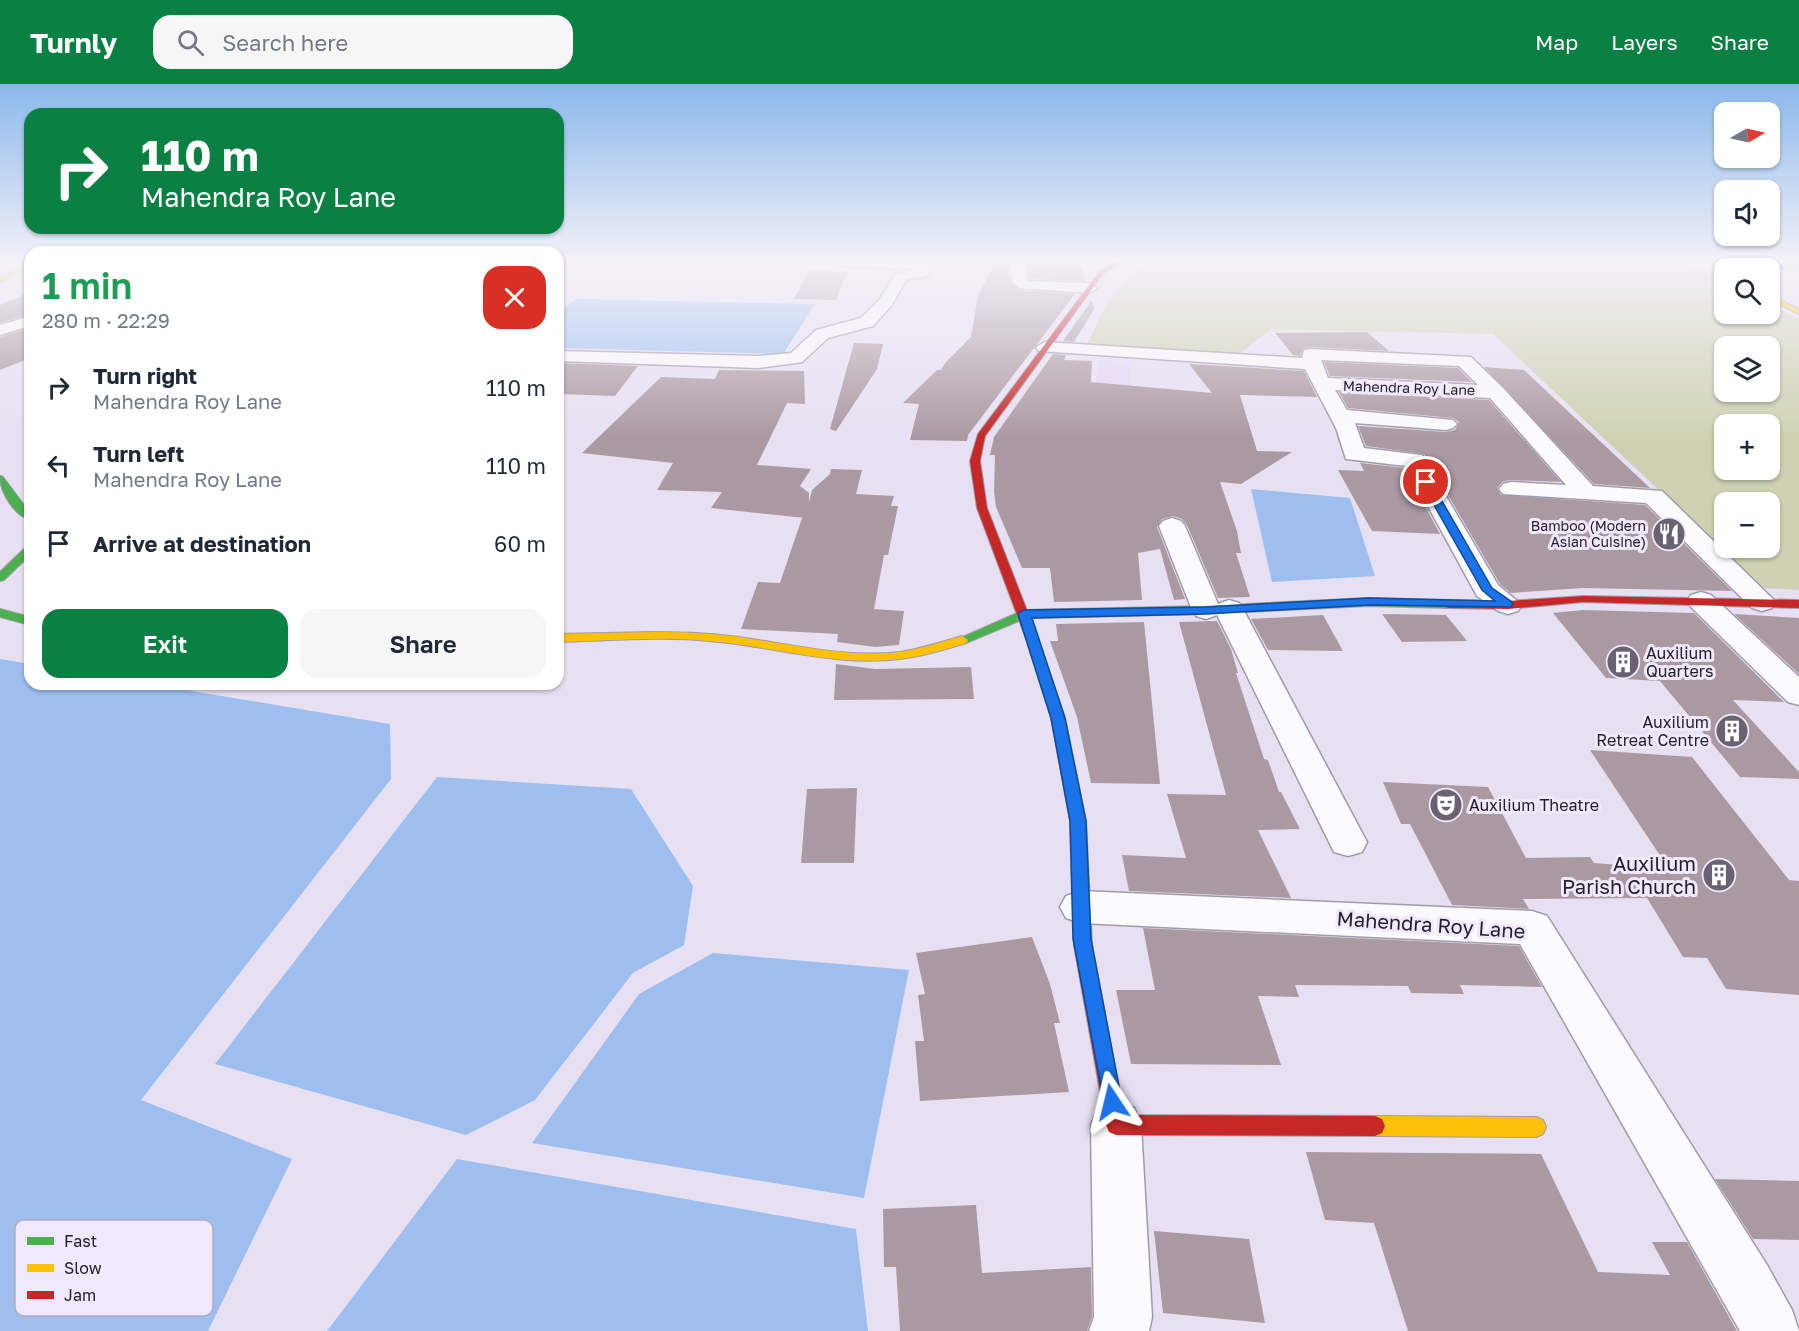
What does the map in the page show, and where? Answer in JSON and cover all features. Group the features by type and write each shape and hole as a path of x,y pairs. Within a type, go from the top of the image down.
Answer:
{"street":[{"path":"564,356 758,362 789,360 799,357 822,334 856,327 869,320"},
{"path":"1065,320 981,436 975,460 982,508 1024,614 1058,718 1078,821 1082,939 1116,1125 1123,1317 1119,1331"},
{"path":"0,330 24,323"},
{"name":"Mahendra Roy Lane","path":"1045,347 1312,364"},
{"name":"Mahendra Roy Lane","path":"1508,605 1487,590 1413,460 1354,454 1353,438 1312,364 1311,354 1464,361 1496,392 1586,493"},
{"name":"Mahendra Roy Lane","path":"1322,384 1496,392"},
{"name":"Mahendra Roy Lane","path":"1339,416 1446,424"},
{"path":"0,479 24,514"},
{"path":"1511,489 1653,496 1762,602"},
{"path":"1172,526 1348,842"},
{"path":"0,578 24,555"},
{"path":"564,638 708,637 845,656 913,656 947,646 1024,614 1218,610 1369,602 1508,605 1582,599 1799,603"},
{"path":"1701,601 1799,695"},
{"path":"0,613 24,619"},
{"name":"Mahendra Roy Lane","path":"1081,907 1532,928 1747,1285 1770,1331"},
{"path":"1116,1125 1536,1127"}],"shaded area":[{"path":"1098,360 1132,361 1129,397 1095,395"}],"green space":[{"path":"1098,320 1714,320 1714,324 1780,324 1780,320 1799,320 1799,590 1763,588 1731,558 1780,558 1780,492 1714,492 1714,542 1493,334 1271,329 1236,356 1086,348"}],"water":[{"path":"564,320 805,320 783,354 564,348"},
{"path":"1251,489 1350,498 1375,576 1272,582"},
{"path":"0,659 24,663 24,690 186,690 390,724 391,779 141,1100 292,1159 208,1331 0,1331"},
{"path":"437,777 631,789 693,886 684,945 633,973 535,1100 466,1135 215,1064"},
{"path":"713,953 909,970 864,1198 532,1143 639,994"},
{"path":"457,1159 856,1229 868,1331 327,1331"}],"building":[{"path":"974,320 1055,320 968,435 967,441 910,440 919,404 903,403 937,370 941,370 971,337"},
{"path":"1078,320 1087,320 1074,342 1063,341"},
{"path":"24,330 24,360 0,370 0,337"},
{"path":"1367,332 1389,351 1310,347 1304,348 1300,356 1293,355 1275,333"},
{"path":"854,343 883,344 877,369 836,431 830,429"},
{"path":"1053,354 1066,355 1064,360 1092,361 1091,382 1212,393 1189,364 1304,371 1317,397 1240,395 1257,451 1292,452 1241,484 1220,482 1237,531 1241,553 1236,553 1250,597 1218,598 1187,525 1182,519 1173,516 1162,519 1157,527 1185,599 1174,600 1160,549 1138,553 1142,600 1054,602 1050,568 1022,568 996,507 995,455 990,455 994,437"},
{"path":"1324,362 1458,368 1472,382 1330,376"},
{"path":"564,363 638,366 615,396 564,394"},
{"path":"1484,367 1524,370 1650,488 1594,484"},
{"path":"719,370 804,371 805,404 787,403 757,465 811,469 800,486 809,493 809,502 812,490 830,474 831,469 862,470 856,494 894,496 891,506 898,506 888,555 884,555 874,609 904,611 899,645 875,647 837,642 838,634 741,629 758,582 780,583 802,518 805,518 711,508 722,492 657,490 673,463 582,453 661,377 715,379"},
{"path":"1339,392 1489,400 1561,482 1510,480 1502,482 1497,488 1501,495 1645,505 1732,591 1583,588 1511,593 1500,584 1424,454 1366,446 1358,426 1446,432 1455,430 1459,422 1453,418 1348,408"},
{"path":"1360,463 1405,468 1440,534 1372,531 1338,470 1364,471"},
{"path":"1583,610 1694,613 1784,702 1733,700 1799,772 1799,779 1740,777 1660,681 1606,678 1553,613"},
{"path":"1382,614 1446,615 1467,641 1402,642"},
{"path":"1734,614 1799,618 1799,674"},
{"path":"1323,615 1343,651 1268,650 1251,619"},
{"path":"1217,621 1231,649 1238,673 1236,673 1264,759 1268,760 1279,792 1300,829 1258,830 1291,898 1129,891 1122,855 1186,858 1167,794 1226,795 1179,622"},
{"path":"1144,622 1160,784 1091,783 1077,717 1050,641 1058,641 1056,624"},
{"path":"836,664 875,669 971,667 974,699 834,700"},
{"name":"Auxilium Parish Church","path":"1590,750 1692,757 1789,880 1799,881 1799,995 1726,989 1707,958 1683,957 1647,898 1523,899 1529,909 1452,905 1410,824 1401,824 1383,782 1488,787 1526,858 1590,857 1594,863 1669,869"},
{"path":"857,788 854,863 801,863 807,789"},
{"path":"1143,928 1519,946 1542,987 1460,985 1464,994 1411,993 1408,986 1295,985 1299,997 1258,996 1281,1065 1131,1064 1116,990 1155,990"},
{"path":"1032,937 1050,984 1060,1023 1054,1023 1069,1092 920,1101 915,1041 924,1041 918,995 925,994 916,953"},
{"path":"1306,1152 1541,1154 1598,1272 1670,1275 1652,1242 1687,1242 1737,1331 1408,1331 1374,1223 1325,1220"},
{"path":"1715,1179 1799,1181 1799,1240 1753,1239"},
{"path":"976,1205 982,1273 1091,1267 1092,1317 1087,1331 900,1331 896,1267 884,1267 883,1209"},
{"path":"1154,1231 1249,1239 1265,1323 1163,1313"}],"traffic: fast":[{"path":"0,479 24,514"},
{"path":"0,578 24,555"},
{"path":"962,640 1024,614 1206,610 1369,602 1448,604"},
{"path":"0,613 24,619"},
{"path":"1031,636 1058,718 1078,821 1083,945"}],"traffic: slow":[{"path":"564,638 709,637 836,655 867,657 898,656 930,651 962,640"},
{"path":"1375,1126 1536,1127"}],"traffic: jam":[{"path":"1031,636 982,508 975,461 981,436 1065,320"},
{"path":"1448,604 1508,605 1583,599 1799,604"},
{"path":"1083,945 1116,1125 1375,1126"}],"place":[{"name":"Bamboo (Modern Asian Cuisine)","path":"1669,534"},
{"name":"Auxilium Quarters","path":"1623,662"},
{"name":"Auxilium Retreat Centre","path":"1732,731"},
{"name":"Auxilium Theatre","path":"1446,805"},
{"name":"Auxilium Parish Church","path":"1719,875"}],"route":[{"path":"1112,1102 1082,939 1078,821 1058,718 1024,614 1206,610 1369,602 1425,601 1508,605 1487,590 1426,482"}]}
